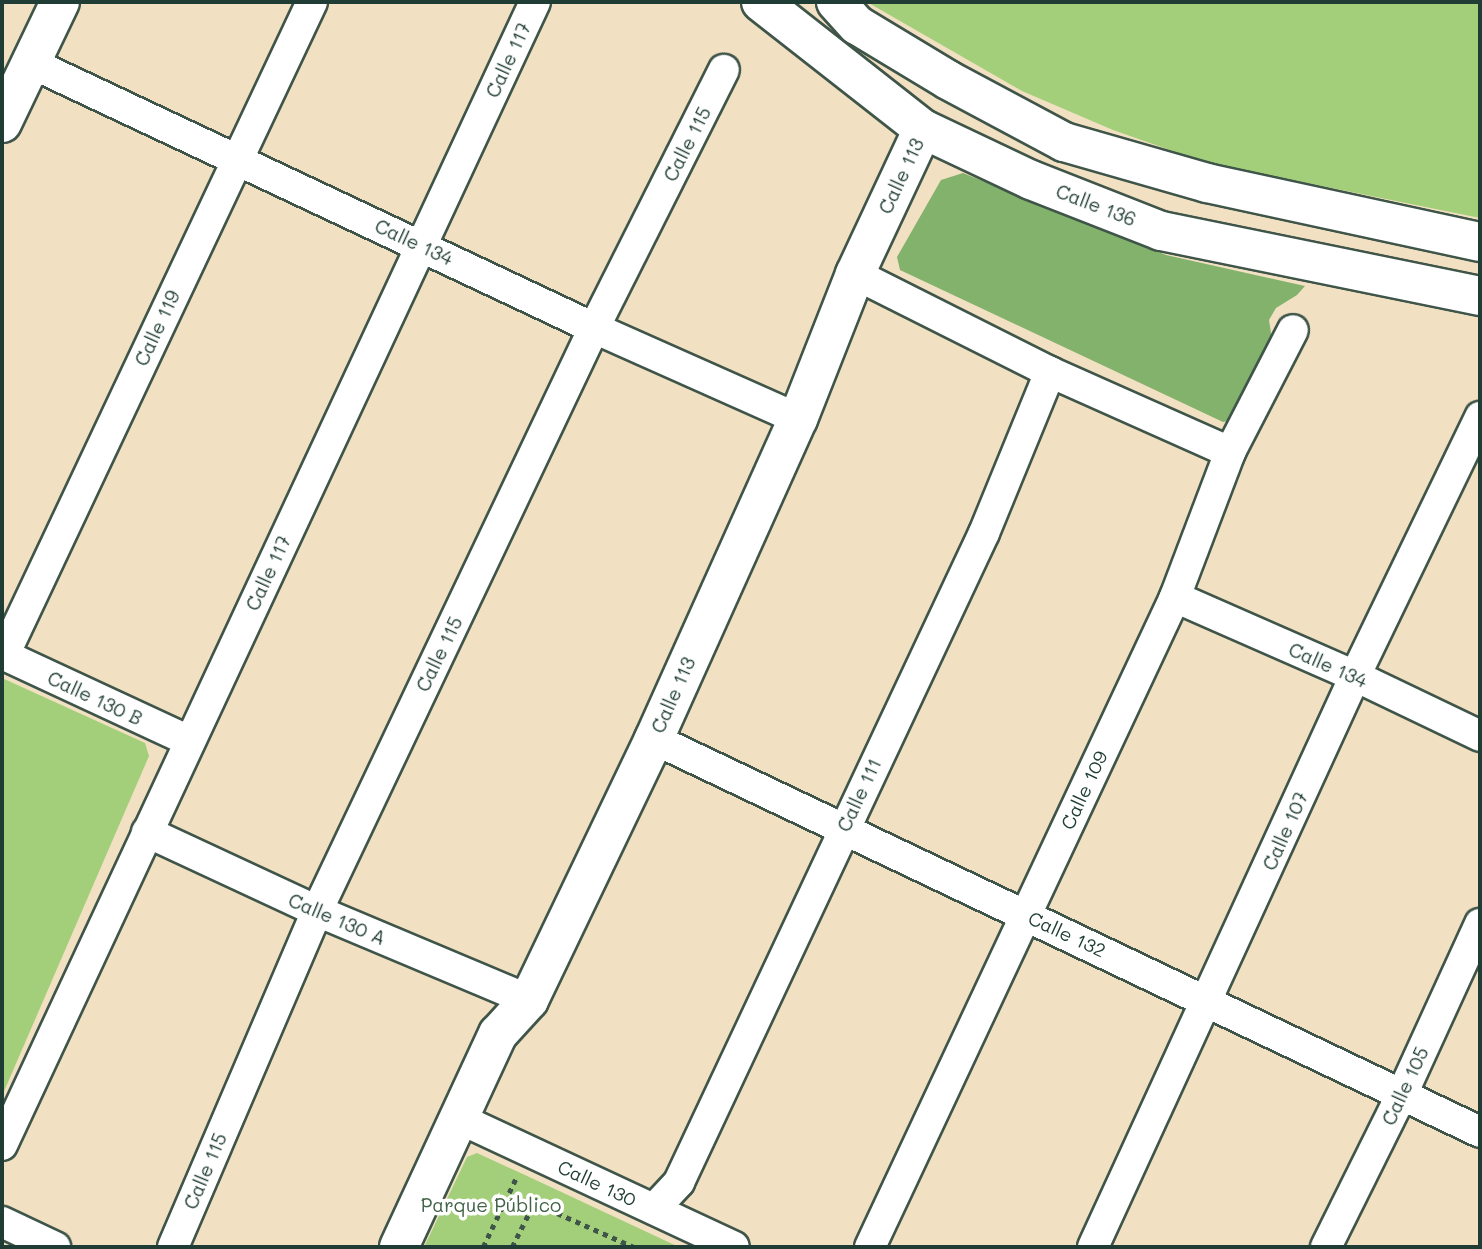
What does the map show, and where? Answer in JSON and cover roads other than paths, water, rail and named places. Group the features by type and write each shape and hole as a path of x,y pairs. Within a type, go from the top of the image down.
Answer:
{"main road":[{"path":"2,123 60,2"},
{"name":"Calle 136","path":"763,2 923,129 1031,180 1161,230 1480,296"},
{"path":"836,2 857,25 948,80 1064,142 1207,183 1480,242"},
{"name":"Calle 113","path":"399,1247 498,1034 529,1000 654,738 798,419 855,274 923,129"}],"street":[{"name":"Calle 119","path":"3,655 312,2"},
{"name":"Calle 117","path":"2,1145 188,741 424,246 535,2"},
{"name":"Calle 134","path":"31,63 594,328 798,419"},
{"name":"Calle 115","path":"173,1247 317,911 594,328 724,70"},
{"path":"855,274 1050,372 1230,452"},
{"name":"Calle 109","path":"870,1247 1175,597 1230,452 1293,330"},
{"name":"Calle 111","path":"654,1209 679,1182 984,533 1050,372"},
{"name":"Calle 107","path":"1093,1247 1355,676 1480,417"},
{"name":"Calle 134","path":"1175,597 1355,676 1480,736"},
{"name":"Calle 130 B","path":"3,655 188,741"},
{"name":"Calle 132","path":"654,738 1480,1132"},
{"name":"Calle 130 A","path":"147,832 317,911 529,1000"},
{"name":"Calle 105","path":"1326,1247 1403,1093 1480,924"},
{"name":"Calle 130","path":"460,1119 734,1247"},
{"path":"2,1222 55,1247"}],"park label":[{"name":"Parque Público","path":"491,1205"}]}
